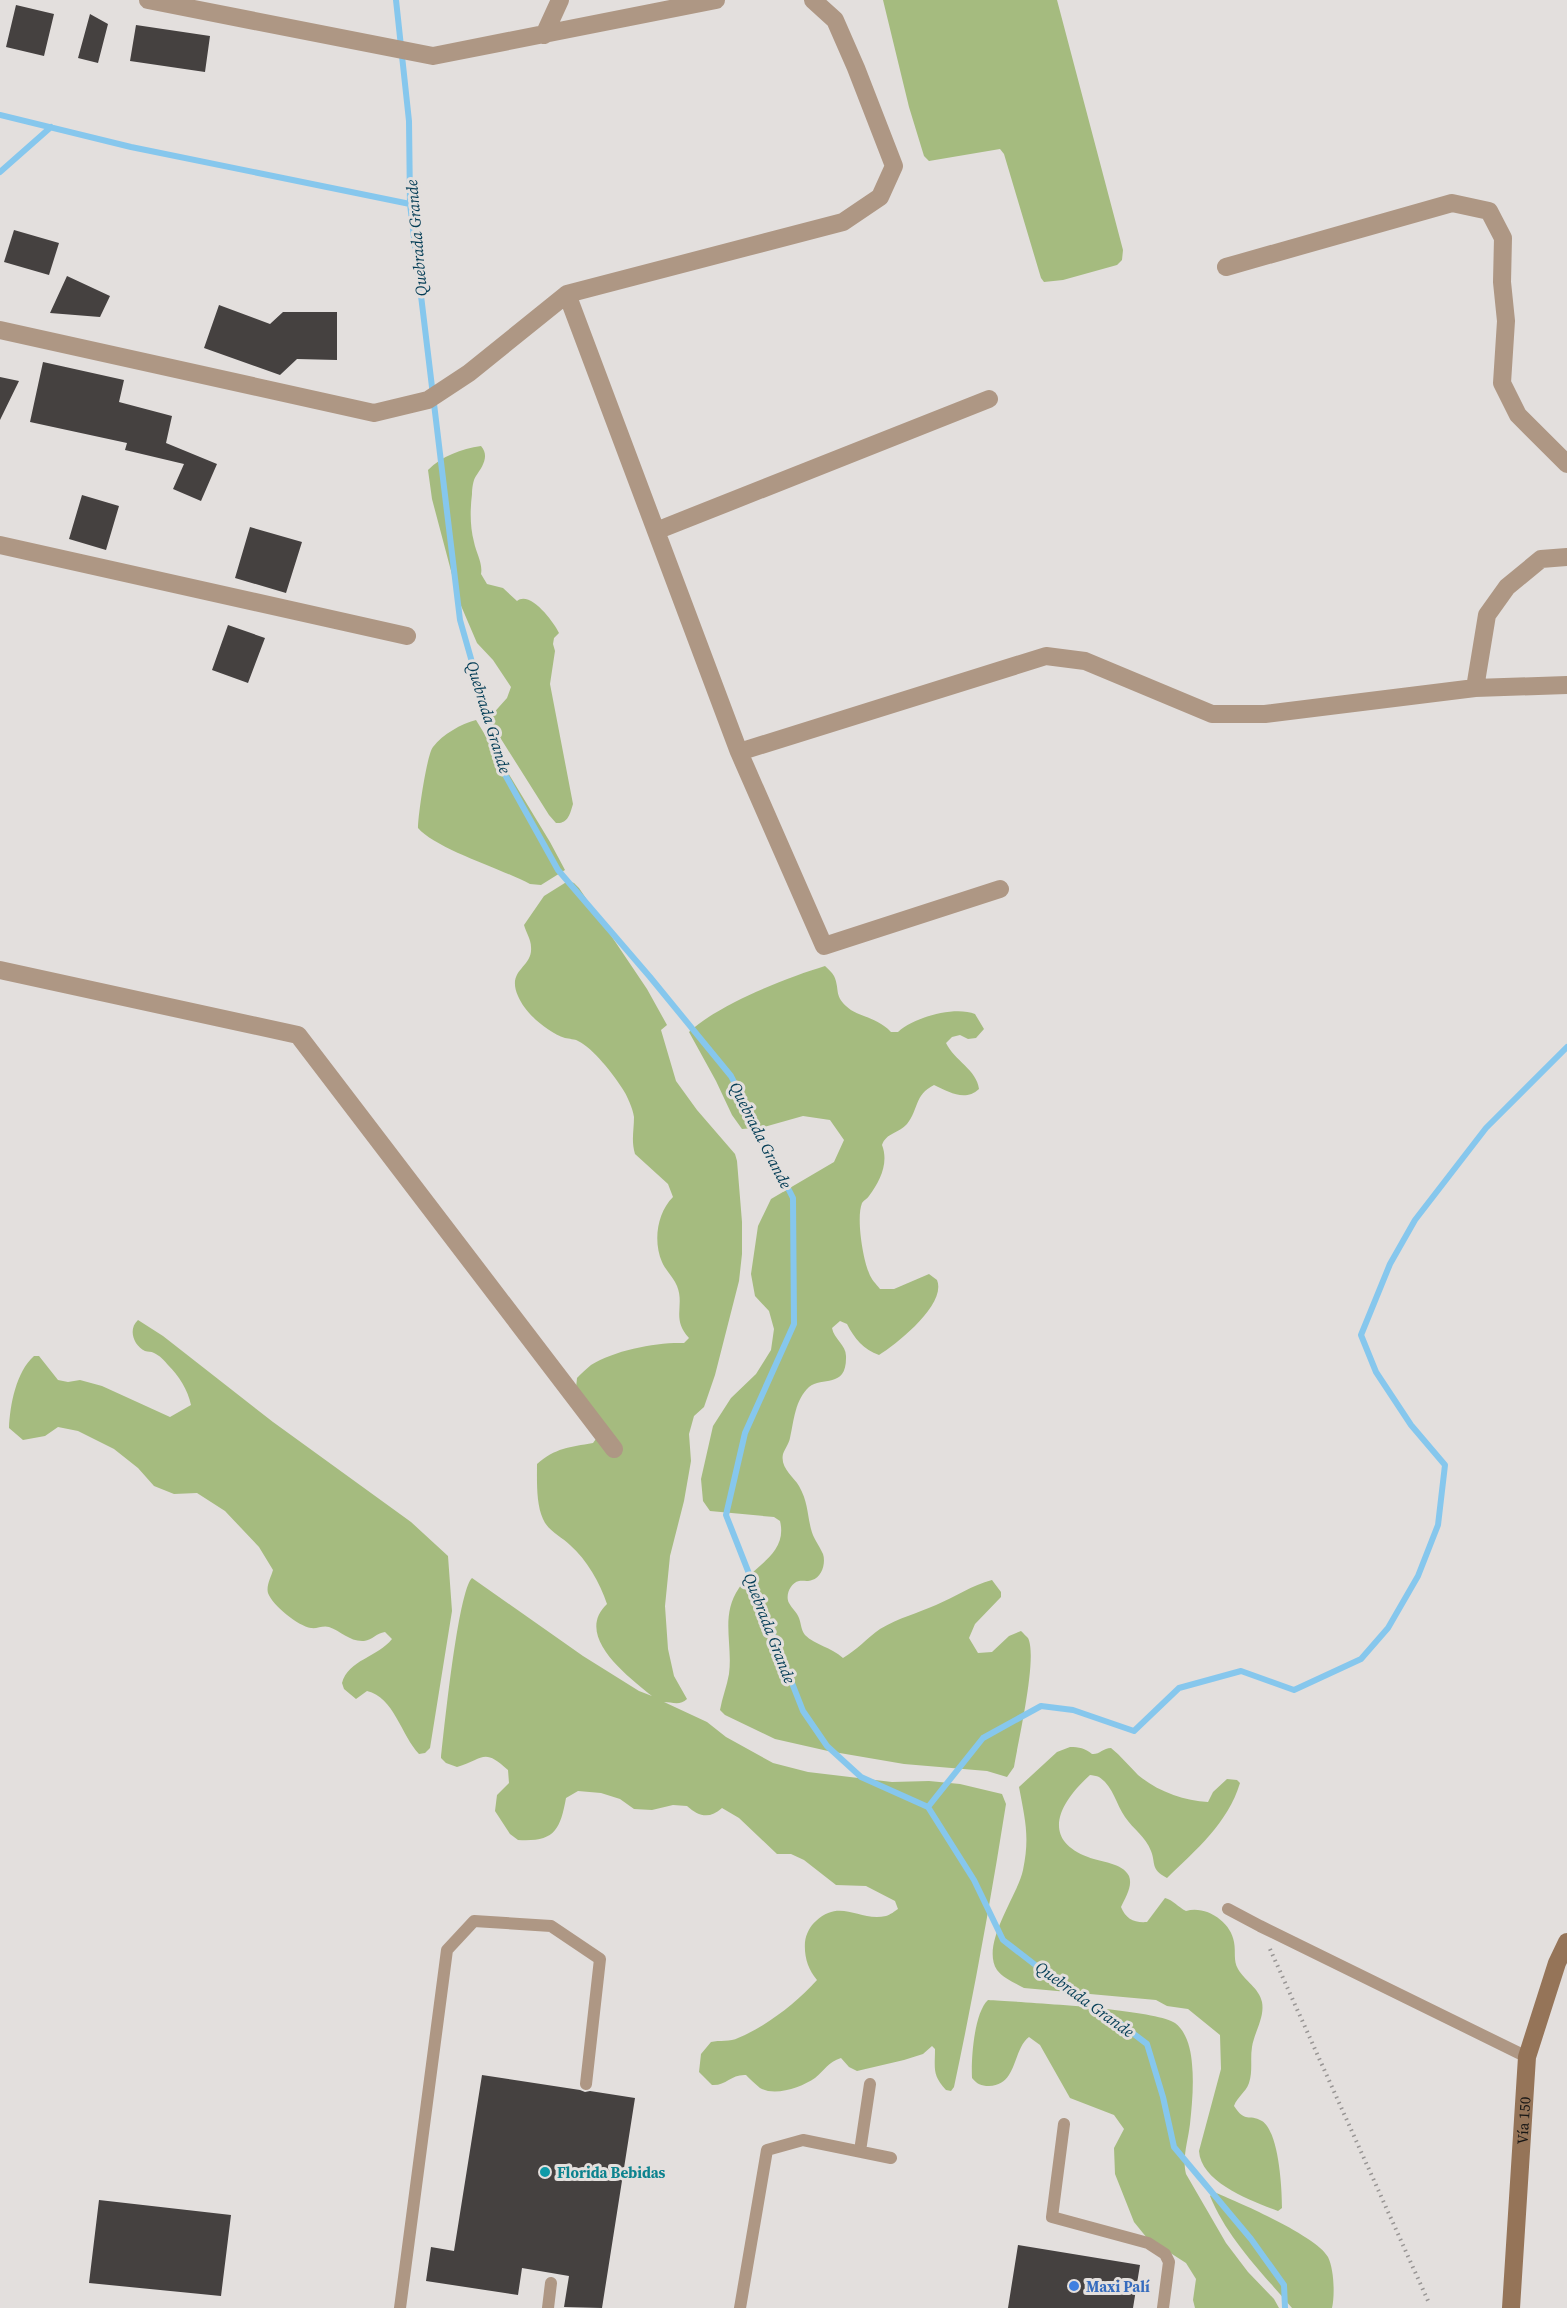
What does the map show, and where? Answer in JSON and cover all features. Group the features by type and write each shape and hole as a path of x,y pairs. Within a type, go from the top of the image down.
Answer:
{"main road":[{"name":"Vía 150","path":"1511,2308 1527,2057 1557,1963 1567,1942"}],"street":[{"path":"148,0 433,56 716,0"},
{"path":"544,35 560,0"},
{"path":"0,330 374,413 428,400 469,374 567,294 843,222 880,197 894,165 835,20 813,0"},
{"path":"1226,267 1452,203 1490,211 1503,238 1502,282 1506,321 1502,383 1518,415 1567,464"},
{"path":"567,294 739,752 824,946 1000,889"},
{"path":"656,531 988,399"},
{"path":"0,545 407,636"},
{"path":"1475,688 1487,615 1507,587 1541,559 1567,557"},
{"path":"739,752 1046,656 1084,661 1212,714 1265,714 1475,688 1567,684"},
{"path":"0,970 298,1035 614,1449"}],"lane":[{"path":"1228,1909 1527,2057"},
{"path":"400,2308 447,1950 474,1921 551,1926 600,1959 586,2084"},
{"path":"860,2151 870,2085"},
{"path":"1064,2124 1052,2217 1148,2243 1165,2254 1169,2262 1164,2308"},
{"path":"740,2308 767,2150 803,2140 891,2158"},
{"path":"548,2308 551,2283"}],"path":[{"path":"1260,1926 1429,2303"}],"green space":[{"path":"883,0 1057,0 1123,250 1122,260 1117,265 1063,280 1044,282 1004,154 1000,149 929,161 924,156 909,107"},
{"path":"481,446 485,458 473,482 471,524 481,574 487,584 503,588 517,601 522,599 535,603 547,615 559,633 554,638 555,651 550,684 573,804 568,818 560,823 556,823 549,815 491,723 490,717 507,698 511,687 493,660 477,643 459,601 432,499 428,470 452,454"},
{"path":"476,720 565,870 541,885 530,884 454,851 427,836 418,828 426,772 433,747 453,730"},
{"path":"568,881 579,888 647,989 667,1025 661,1030 676,1081 697,1110 735,1154 737,1161 742,1222 739,1281 715,1375 704,1407 694,1416 689,1434 691,1461 670,1556 665,1606 668,1649 674,1676 687,1699 679,1703 664,1702 707,1722 726,1737 773,1763 808,1772 892,1782 929,1781 960,1784 1002,1794 1006,1804 982,1946 954,2087 951,2091 946,2090 936,2076 935,2049 932,2046 923,2054 857,2071 849,2067 841,2058 810,2081 773,2092 760,2088 746,2075 736,2076 721,2084 712,2085 699,2072 701,2054 711,2042 735,2039 760,2027 800,1997 817,1980 811,1972 805,1953 807,1933 816,1921 834,1911 876,1917 886,1916 898,1909 895,1901 866,1886 836,1885 804,1860 791,1854 777,1854 739,1818 722,1808 709,1815 700,1814 687,1806 673,1805 652,1810 634,1809 620,1799 601,1793 578,1791 566,1798 561,1819 553,1832 540,1839 518,1840 510,1834 495,1811 497,1795 509,1783 508,1770 488,1757 478,1758 457,1767 446,1763 441,1758 457,1634 467,1588 472,1578 583,1656 639,1691 652,1696 619,1667 600,1642 596,1629 598,1616 607,1604 601,1588 582,1558 545,1523 538,1499 537,1464 557,1451 593,1443 601,1432 576,1388 577,1378 591,1365 612,1355 661,1344 684,1343 689,1338 679,1318 680,1300 677,1286 659,1254 657,1236 660,1219 673,1197 668,1184 635,1154 634,1117 628,1098 590,1049 577,1040 565,1038 551,1031 537,1021 521,1002 515,987 517,974 531,954 530,942 524,925 544,896"},
{"path":"825,966 834,976 842,1002 850,1010 879,1023 891,1032 898,1032 914,1022 935,1014 957,1011 975,1014 984,1029 976,1038 968,1039 960,1035 952,1037 946,1043 974,1076 979,1089 974,1093 963,1095 951,1093 934,1085 923,1093 907,1124 884,1141 882,1145 884,1165 880,1178 862,1203 860,1228 865,1258 870,1275 880,1289 894,1289 929,1274 937,1280 938,1290 928,1311 908,1333 879,1355 860,1343 847,1324 840,1321 832,1328 845,1352 845,1366 838,1377 814,1384 804,1392 783,1454 783,1464 804,1497 812,1532 823,1554 823,1565 821,1573 815,1578 793,1584 789,1590 788,1600 798,1616 805,1635 843,1658 887,1625 992,1580 1001,1592 1001,1597 975,1624 969,1638 978,1653 992,1652 1009,1636 1021,1631 1028,1638 1030,1648 1031,1663 1023,1720 1014,1767 1007,1777 987,1771 904,1764 775,1739 725,1715 720,1710 729,1674 728,1630 733,1598 745,1580 774,1551 781,1532 780,1521 774,1517 710,1511 703,1501 701,1479 713,1426 731,1398 756,1374 771,1350 774,1329 769,1311 755,1296 751,1274 758,1226 771,1199 834,1162 844,1140 830,1120 803,1116 764,1127 742,1129 732,1115 689,1032 735,1002 792,977"},
{"path":"138,1320 163,1336 273,1422 411,1522 448,1556 452,1611 430,1748 425,1753 419,1754 384,1701 367,1691 356,1699 344,1689 342,1683 350,1669 392,1639 385,1632 359,1641 329,1627 311,1628 299,1623 280,1609 270,1598 268,1587 273,1570 259,1547 225,1511 197,1493 174,1494 154,1486 138,1468 114,1449 78,1431 58,1427 45,1436 23,1440 9,1428 18,1380 34,1356 39,1356 58,1380 68,1382 80,1380 102,1386 170,1417 191,1405 185,1389 172,1369 153,1352 145,1351 137,1345 133,1337 133,1328"},
{"path":"1070,1747 1082,1748 1092,1754 1111,1748 1145,1781 1171,1794 1190,1800 1208,1802 1213,1792 1227,1779 1237,1780 1240,1783 1228,1811 1210,1835 1167,1878 1158,1872 1154,1866 1149,1846 1125,1817 1111,1790 1099,1777 1090,1775 1071,1796 1060,1818 1059,1829 1063,1840 1073,1849 1088,1857 1122,1868 1126,1872 1130,1884 1121,1907 1125,1915 1131,1919 1147,1922 1165,1898 1186,1911 1202,1910 1209,1913 1228,1928 1234,1942 1236,1966 1258,1993 1263,2008 1252,2047 1249,2083 1234,2106 1244,2117 1262,2121 1272,2136 1276,2148 1281,2188 1282,2208 1278,2211 1230,2189 1218,2181 1202,2162 1199,2151 1221,2069 1220,2035 1188,2009 1167,2006 1156,2000 1024,1988 997,1970 993,1959 996,1934 1020,1880 1025,1858 1026,1828 1019,1787 1057,1752"},
{"path":"988,2000 1115,2010 1163,2018 1179,2027 1189,2047 1193,2072 1190,2124 1185,2156 1186,2174 1226,2243 1248,2272 1274,2299 1279,2308 1195,2308 1193,2300 1196,2279 1186,2263 1147,2238 1134,2222 1115,2174 1114,2148 1124,2129 1114,2115 1070,2098 1040,2045 1029,2037 1020,2050 1010,2073 998,2084 984,2086 972,2078 974,2037 979,2015"},
{"path":"1214,2192 1276,2220 1309,2239 1321,2249 1328,2257 1332,2268 1334,2289 1332,2308 1292,2308 1236,2241 1210,2196"}],"building":[{"path":"16,5 54,14 44,56 6,47"},
{"path":"90,14 108,24 98,63 78,58"},
{"path":"136,25 210,36 205,72 130,61"},
{"path":"14,230 59,243 49,275 4,262"},
{"path":"67,276 110,296 100,317 50,313"},
{"path":"219,305 270,324 283,312 337,312 337,360 297,359 280,375 204,348"},
{"path":"43,362 124,380 119,402 172,416 166,443 217,464 201,501 173,489 184,464 125,450 127,443 30,422"},
{"path":"0,377 19,381 0,420"},
{"path":"82,495 119,506 106,550 69,539"},
{"path":"250,527 302,542 286,593 235,578"},
{"path":"228,625 265,638 248,683 212,670"},
{"name":"Florida Bebidas","path":"482,2075 635,2098 602,2308 564,2307 569,2276 522,2268 518,2295 426,2281 431,2247 454,2251"},
{"path":"99,2200 231,2215 221,2296 89,2283"},
{"name":"Maxi Palí","path":"1018,2245 1140,2265 1133,2308 1008,2308"}],"waterway":[{"name":"Quebrada Grande","path":"396,0 409,121 410,204 460,620 503,771 558,870 731,1076 793,1198 794,1324 745,1433 726,1515 803,1711 827,1746 861,1777 928,1807 974,1880 1003,1940 1065,1988 1113,2018 1147,2044 1163,2097 1174,2147 1251,2239 1284,2285 1285,2308"},
{"path":"0,115 131,147 410,204"},
{"path":"0,172 51,127"},
{"path":"928,1807 983,1738 1041,1706 1073,1710 1134,1731 1179,1688 1241,1671 1294,1690 1361,1659 1388,1628 1418,1576 1438,1525 1445,1465 1411,1425 1376,1372 1361,1335 1390,1264 1415,1220 1486,1128 1567,1047"}],"place":[{"name":"Florida Bebidas","path":"545,2172"},
{"name":"Maxi Palí","path":"1074,2286"}]}
